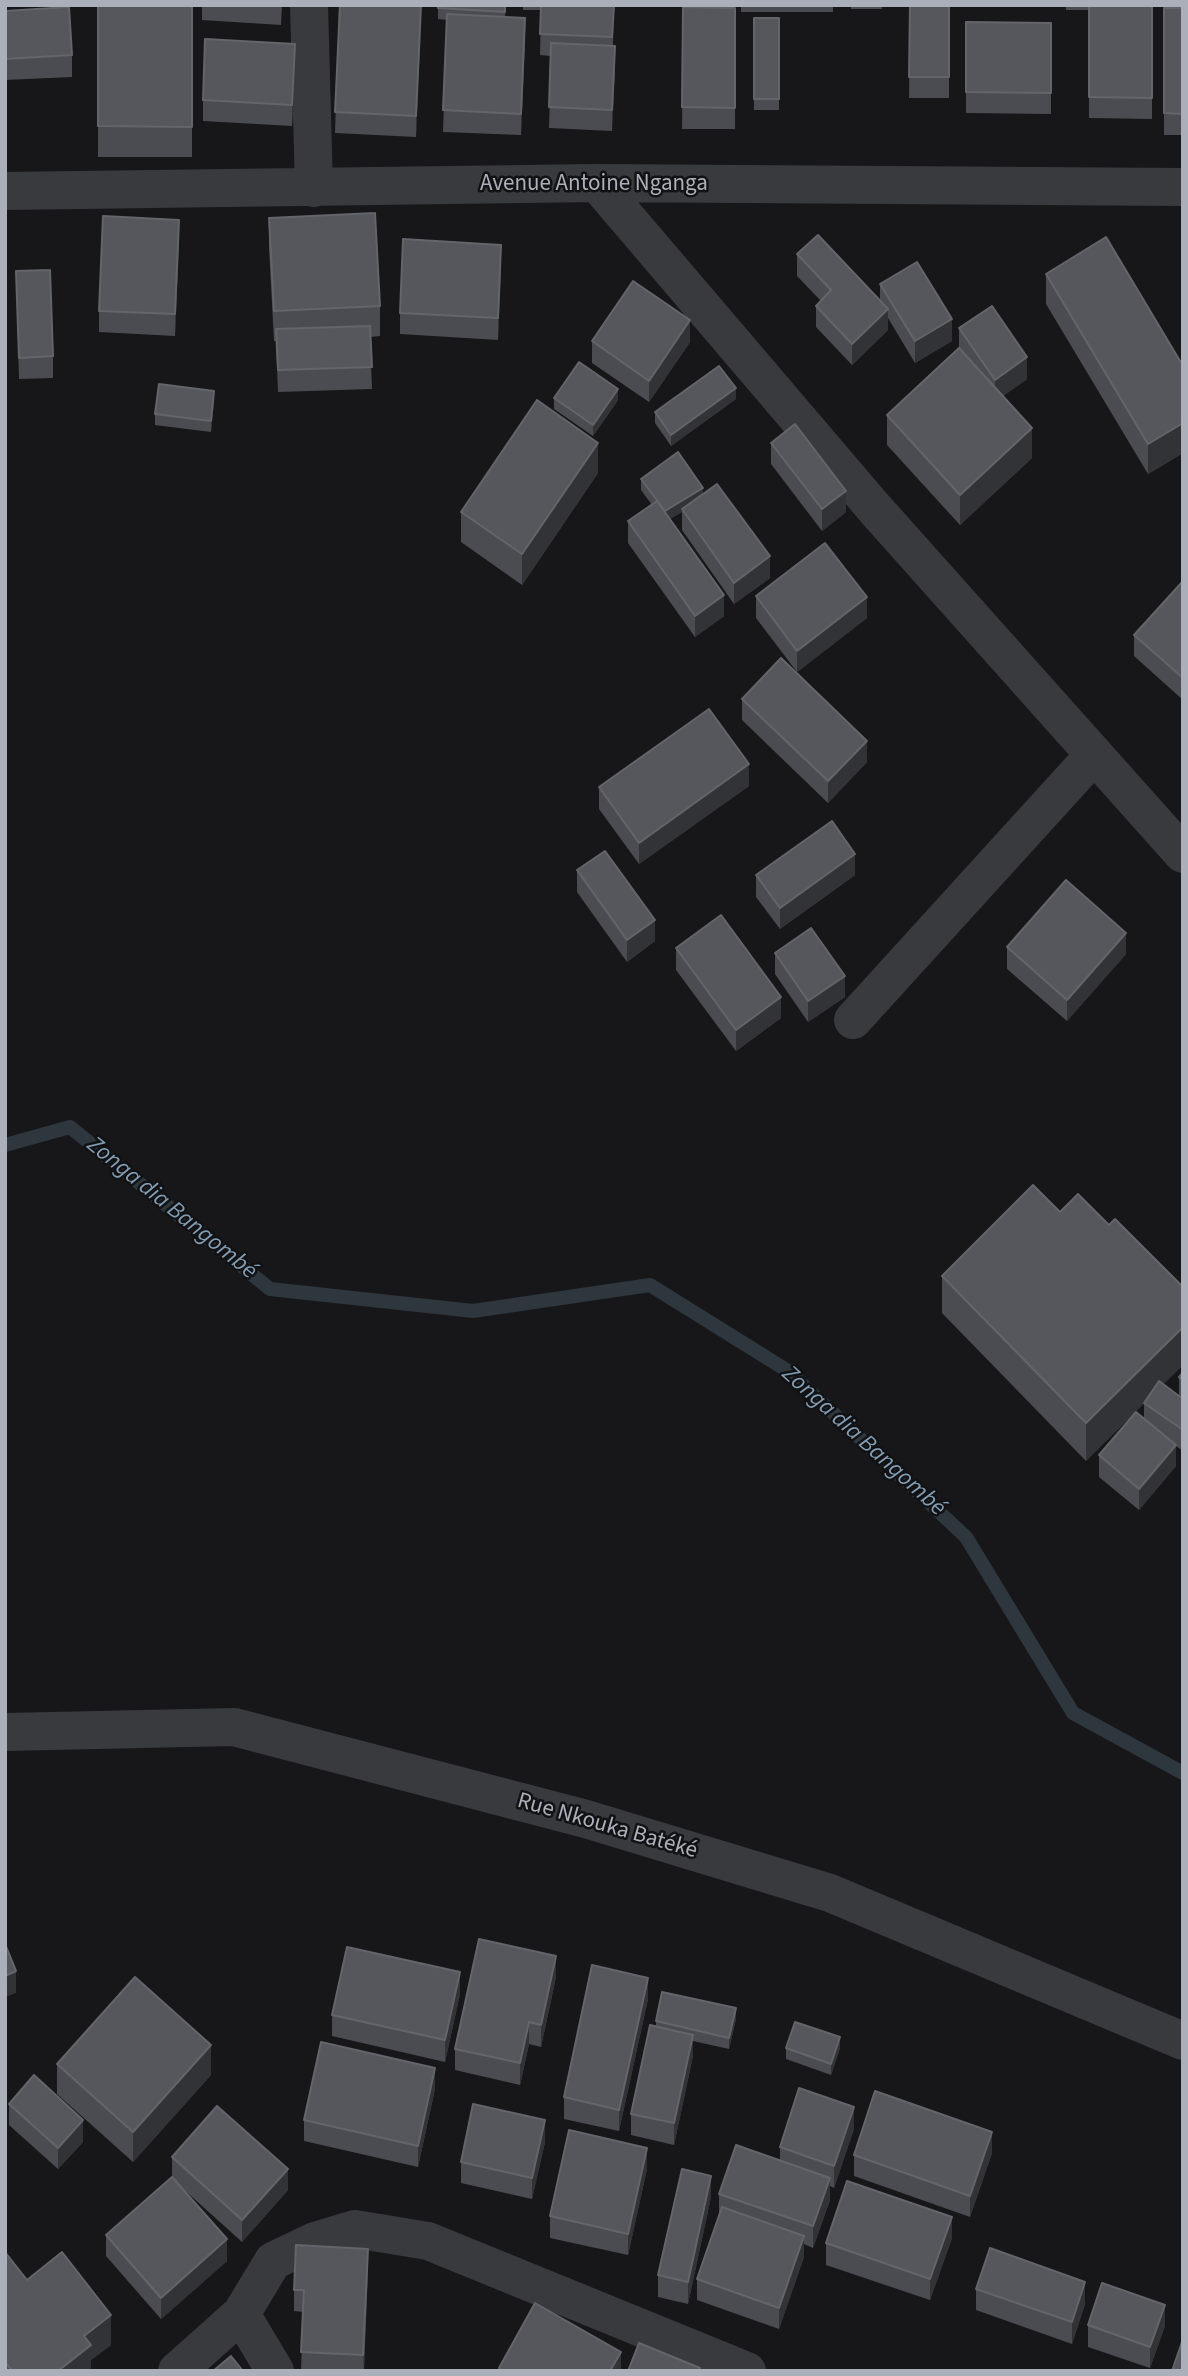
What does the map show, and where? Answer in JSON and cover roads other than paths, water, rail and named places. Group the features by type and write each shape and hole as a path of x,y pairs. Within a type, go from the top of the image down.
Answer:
{"street":[{"path":"309,5 314,188"},
{"path":"597,183 875,509 1183,854"},
{"name":"Avenue Antoine Nganga","path":"5,191 597,183 1183,187"},
{"path":"853,1020 1094,755"},
{"name":"Rue Nkouka Batéké","path":"5,1732 234,1727 573,1815 831,1894 1183,2041"},
{"path":"177,2371 241,2314 273,2262 315,2241 355,2229 428,2241 747,2371"},
{"path":"241,2314 275,2371"}],"waterway":[{"name":"Zonga dia Bangombé","path":"5,1145 70,1127 270,1289 473,1311 650,1285 788,1371 966,1537 1073,1713 1183,1773"}]}
